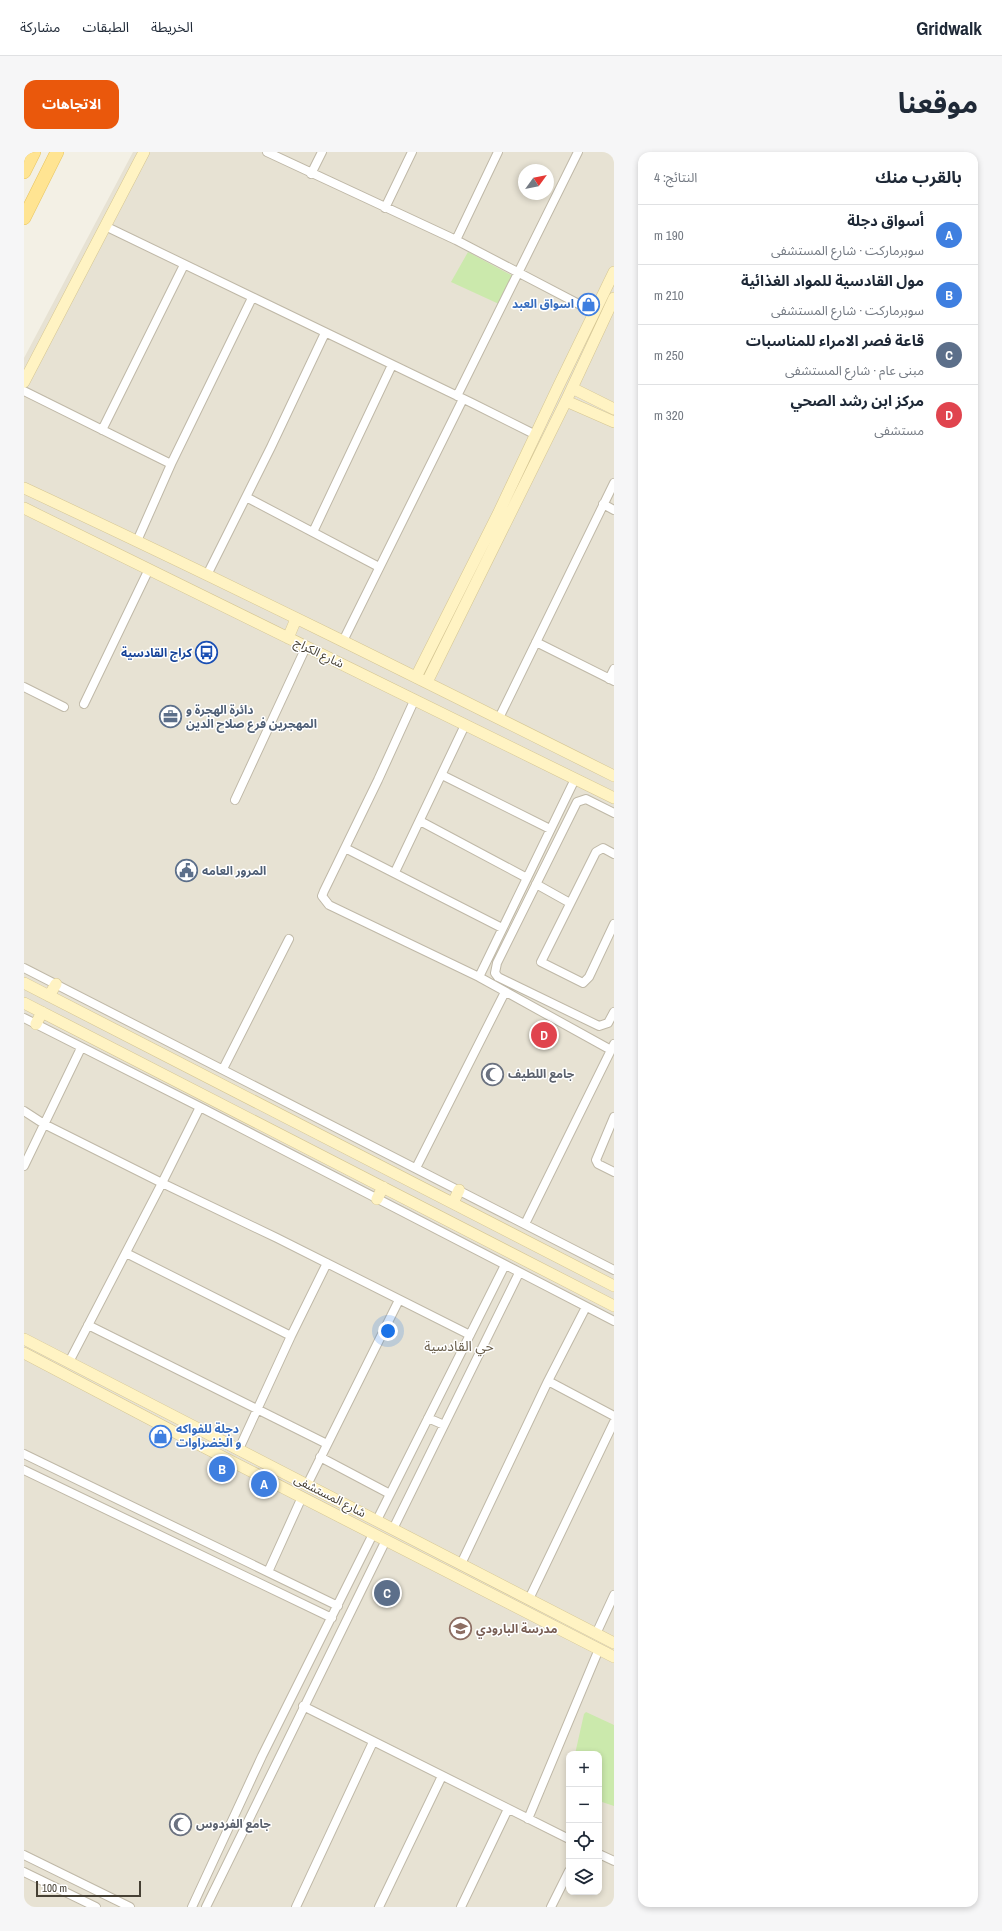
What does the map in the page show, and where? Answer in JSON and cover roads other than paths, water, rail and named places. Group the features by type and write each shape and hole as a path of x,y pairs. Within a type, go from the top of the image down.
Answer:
{"main road":[{"path":"24,172 34,152"},
{"path":"24,218 57,152"}],"street":[{"path":"24,382 104,226 144,152"},
{"path":"267,152 311,174 456,240 594,312"},
{"path":"311,174 322,152"},
{"path":"385,208 412,152"},
{"path":"456,240 498,152"},
{"path":"343,641 578,152"},
{"path":"104,226 536,435"},
{"path":"102,430 184,265"},
{"path":"428,682 503,516 536,435 594,312 613,278"},
{"path":"137,540 170,464 252,298"},
{"path":"416,677 566,402 614,298"},
{"path":"207,575 325,333"},
{"path":"313,532 392,365"},
{"path":"572,388 613,415"},
{"path":"24,391 170,464"},
{"path":"566,402 613,415"},
{"path":"499,718 614,483"},
{"path":"24,488 137,540 296,619 428,682 614,776"},
{"path":"246,497 379,567"},
{"path":"603,504 614,510"},
{"name":"شارع الكراج","path":"24,508 614,798"},
{"path":"84,704 149,569"},
{"path":"288,638 296,619"},
{"path":"536,642 612,680 614,669"},
{"path":"235,800 306,647"},
{"path":"24,687 64,707"},
{"path":"414,701 322,896 329,905 479,977 612,1047 525,1224"},
{"path":"395,872 465,725"},
{"path":"442,775 550,829"},
{"path":"479,977 574,779"},
{"path":"614,813 586,799 577,802 497,963 495,972 498,977 599,1026 608,1023 614,1012"},
{"path":"420,821 527,878"},
{"path":"345,848 395,872 502,928"},
{"path":"614,854 603,848 596,852 541,962 583,983 589,977 614,925"},
{"path":"536,884 570,903"},
{"path":"223,1069 289,939"},
{"path":"24,968 614,1270"},
{"path":"24,984 614,1286"},
{"path":"49,996 56,984"},
{"path":"416,1168 505,992"},
{"path":"24,1003 614,1306"},
{"path":"36,1024 42,1012"},
{"path":"24,1018 200,1107 614,1321"},
{"path":"24,1166 81,1048"},
{"path":"167,1076 175,1061"},
{"path":"69,1362 200,1107"},
{"path":"24,1112 44,1124 470,1335"},
{"path":"614,1116 596,1160 598,1164 614,1172"},
{"path":"377,1199 383,1188"},
{"path":"453,1203 458,1190"},
{"path":"126,1253 291,1336"},
{"path":"239,1449 291,1336 327,1263"},
{"path":"562,1279 570,1264"},
{"path":"377,1520 505,1265"},
{"path":"393,1529 519,1273"},
{"path":"307,1485 399,1300"},
{"path":"461,1564 548,1381 586,1307"},
{"path":"88,1325 327,1444"},
{"name":"شارع المستشفى","path":"24,1338 614,1643"},
{"name":"شارع المستشفى","path":"24,1353 180,1435 614,1657"},
{"path":"548,1381 614,1416"},
{"path":"428,1418 444,1426"},
{"path":"529,1599 614,1422"},
{"path":"180,1435 187,1423"},
{"path":"24,1454 338,1606"},
{"path":"320,1457 390,1494"},
{"path":"24,1470 332,1618"},
{"path":"268,1572 302,1497"},
{"path":"133,1522 140,1510"},
{"path":"192,1907 262,1756 374,1534"},
{"path":"206,1907 303,1706 386,1540"},
{"path":"596,1634 614,1595"},
{"path":"557,1628 562,1616"},
{"path":"528,1819 599,1649"},
{"path":"301,1678 314,1685"},
{"path":"303,1706 566,1838"},
{"path":"296,1907 373,1742"},
{"path":"262,1756 276,1762"},
{"path":"379,1907 442,1776"},
{"path":"461,1907 508,1809"},
{"path":"24,1855 130,1907"},
{"path":"602,1855 614,1861"},
{"path":"24,1872 96,1907"},
{"path":"551,1907 566,1877"}],"place":[{"name":"اسواق العبد","path":"589,304"},
{"name":"كراج القادسية","path":"207,653"},
{"name":"دائرة الهجرة و المهجرين فرع صلاح الدين","path":"170,717"},
{"name":"المرور العامه","path":"186,871"},
{"name":"مركز ابن رشد الصحي","path":"544,1035"},
{"name":"جامع اللطیف","path":"493,1074"},
{"name":"دجلة للفواكه و الخضراوات","path":"160,1436"},
{"name":"مول القادسية للمواد الغذائية","path":"222,1469"},
{"name":"أسواق دجلة","path":"264,1484"},
{"name":"قاعة فصر الامراء للمناسبات","path":"387,1593"},
{"name":"مدرسة البارودي","path":"460,1629"},
{"name":"جامع الفردوس","path":"181,1824"}],"district":[{"name":"حي القادسية","path":"459,1346"}]}
